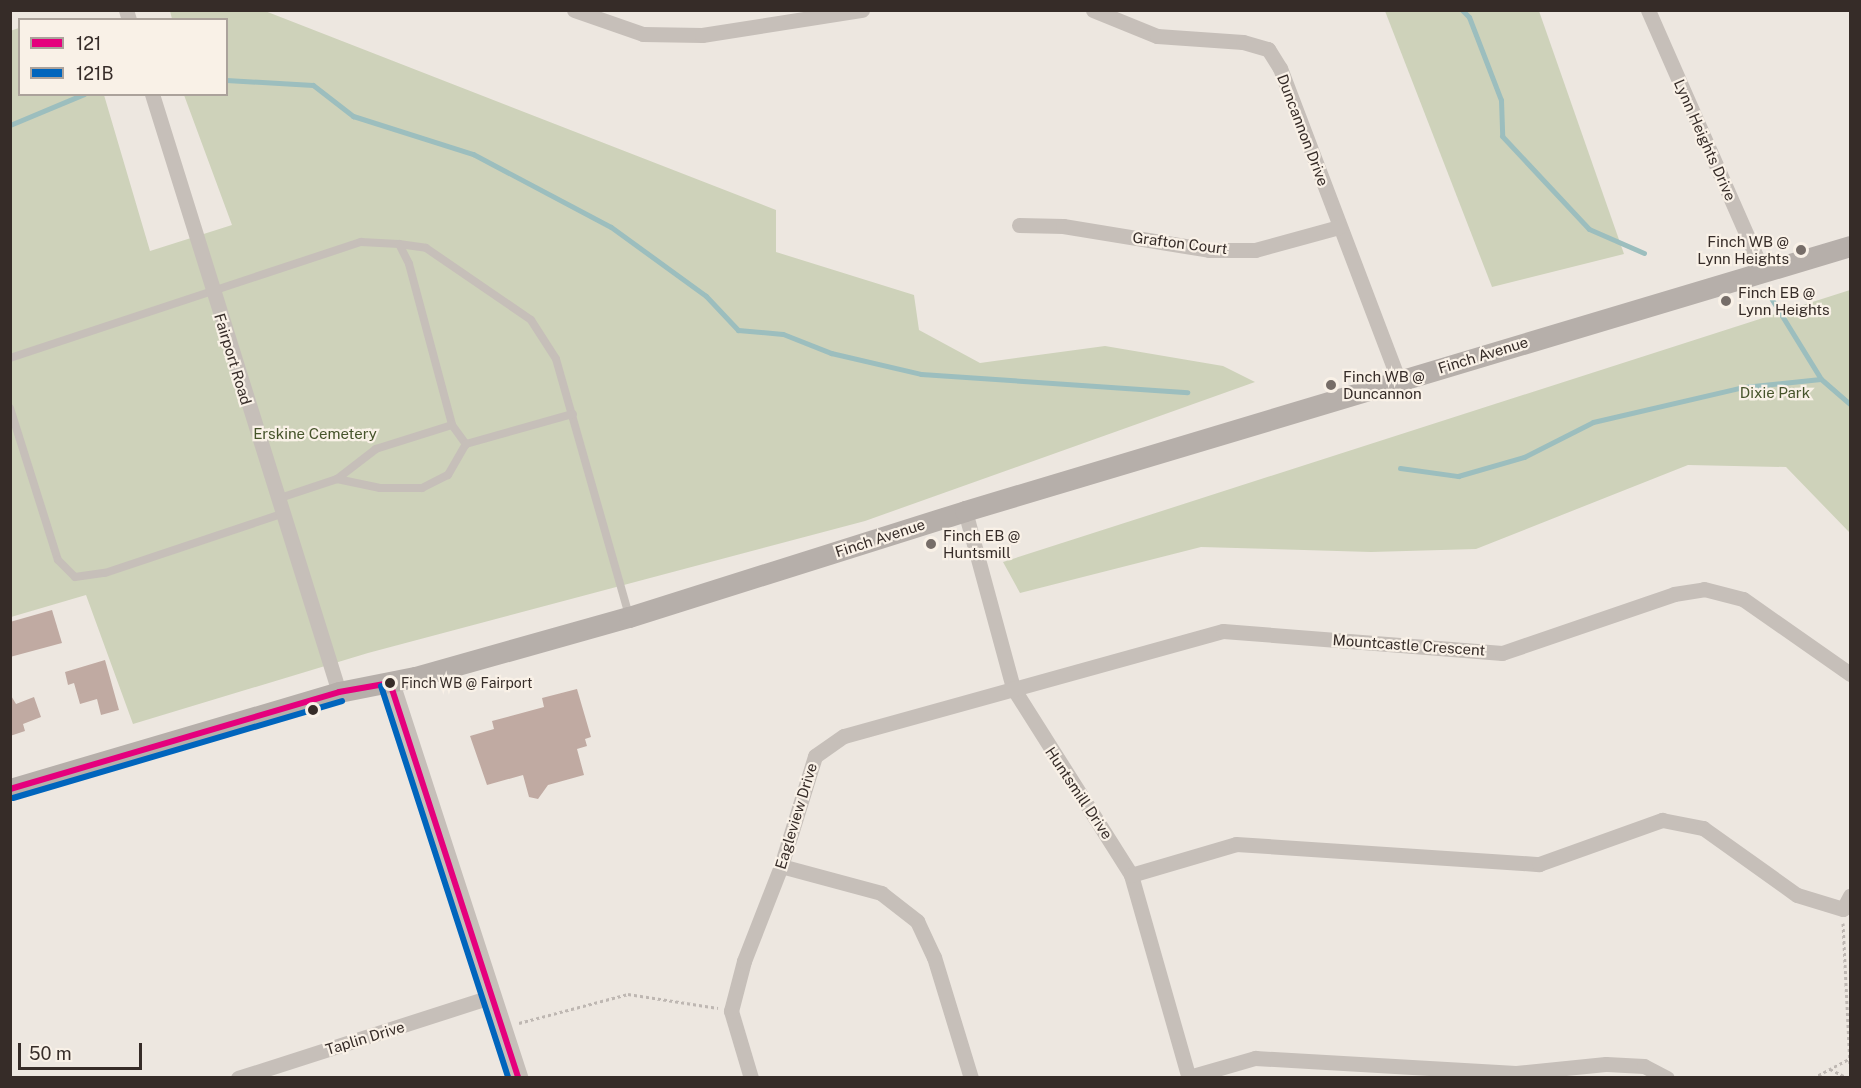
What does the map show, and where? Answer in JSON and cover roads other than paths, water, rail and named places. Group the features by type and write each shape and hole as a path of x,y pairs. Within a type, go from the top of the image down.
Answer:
{"main road":[{"name":"Finch Avenue","path":"10,789 339,692 390,683 629,617 965,511 1762,270 1851,246"}],"street":[{"path":"574,10 643,34 702,35 862,10"},
{"name":"Duncannon Drive","path":"1093,10 1157,36 1243,42 1268,49 1280,68 1399,381"},
{"name":"Lynn Heights Drive","path":"1648,10 1762,270"},
{"name":"Fairport Road","path":"153,96 278,506 339,692"},
{"name":"Grafton Court","path":"1018,225 1063,226 1209,250 1255,250 1339,227"},
{"name":"Huntsmill Drive","path":"965,511 1013,688 1131,875 1189,1077"},
{"name":"Mountcastle Crescent","path":"1013,688 1223,631 1502,653 1674,594 1704,589 1743,599 1851,674"},
{"path":"390,683 518,1077"},
{"name":"Eagleview Drive","path":"751,1077 731,1011 744,960 781,866 815,756 844,736 1013,688"},
{"path":"1131,875 1236,844 1539,864 1662,820 1703,828 1797,896 1847,903"},
{"path":"781,866 881,893 917,921 934,957 971,1077"},
{"name":"Taplin Drive","path":"238,1077 491,997"},
{"path":"1189,1077 1255,1058 1516,1073 1605,1064 1644,1066 1667,1077"}],"lane":[{"path":"10,358 361,242 426,248 531,320 556,359 629,617"},
{"path":"399,244 409,264 452,425 466,444"},
{"path":"10,408 58,560 75,577 105,573 278,506 337,479 376,449 452,425"},
{"path":"337,479 380,488 422,488 448,476 466,444 573,414"}],"waterway":[{"path":"1462,10 1469,17 1501,100 1502,136 1589,229 1644,253"},
{"path":"228,80 313,85 353,116 473,154 611,227 706,296 738,330 783,334 831,353 921,374 1187,392"},
{"path":"10,125 79,96"},
{"path":"1771,298 1821,379 1850,404"},
{"path":"1400,468 1458,476 1524,457 1593,422 1744,387 1821,379"}],"place":[{"name":"Finch WB @ Lynn Heights","path":"1801,250"},
{"name":"Finch EB @ Lynn Heights","path":"1726,301"},
{"name":"Finch WB @ Duncannon","path":"1331,385"},
{"name":"Finch EB @ Huntsmill","path":"931,544"},
{"name":"Finch WB @ Fairport","path":"390,683"}],"park label":[{"name":"Dixie Park","path":"1775,393"},
{"name":"Erskine Cemetery","path":"315,434"}]}
